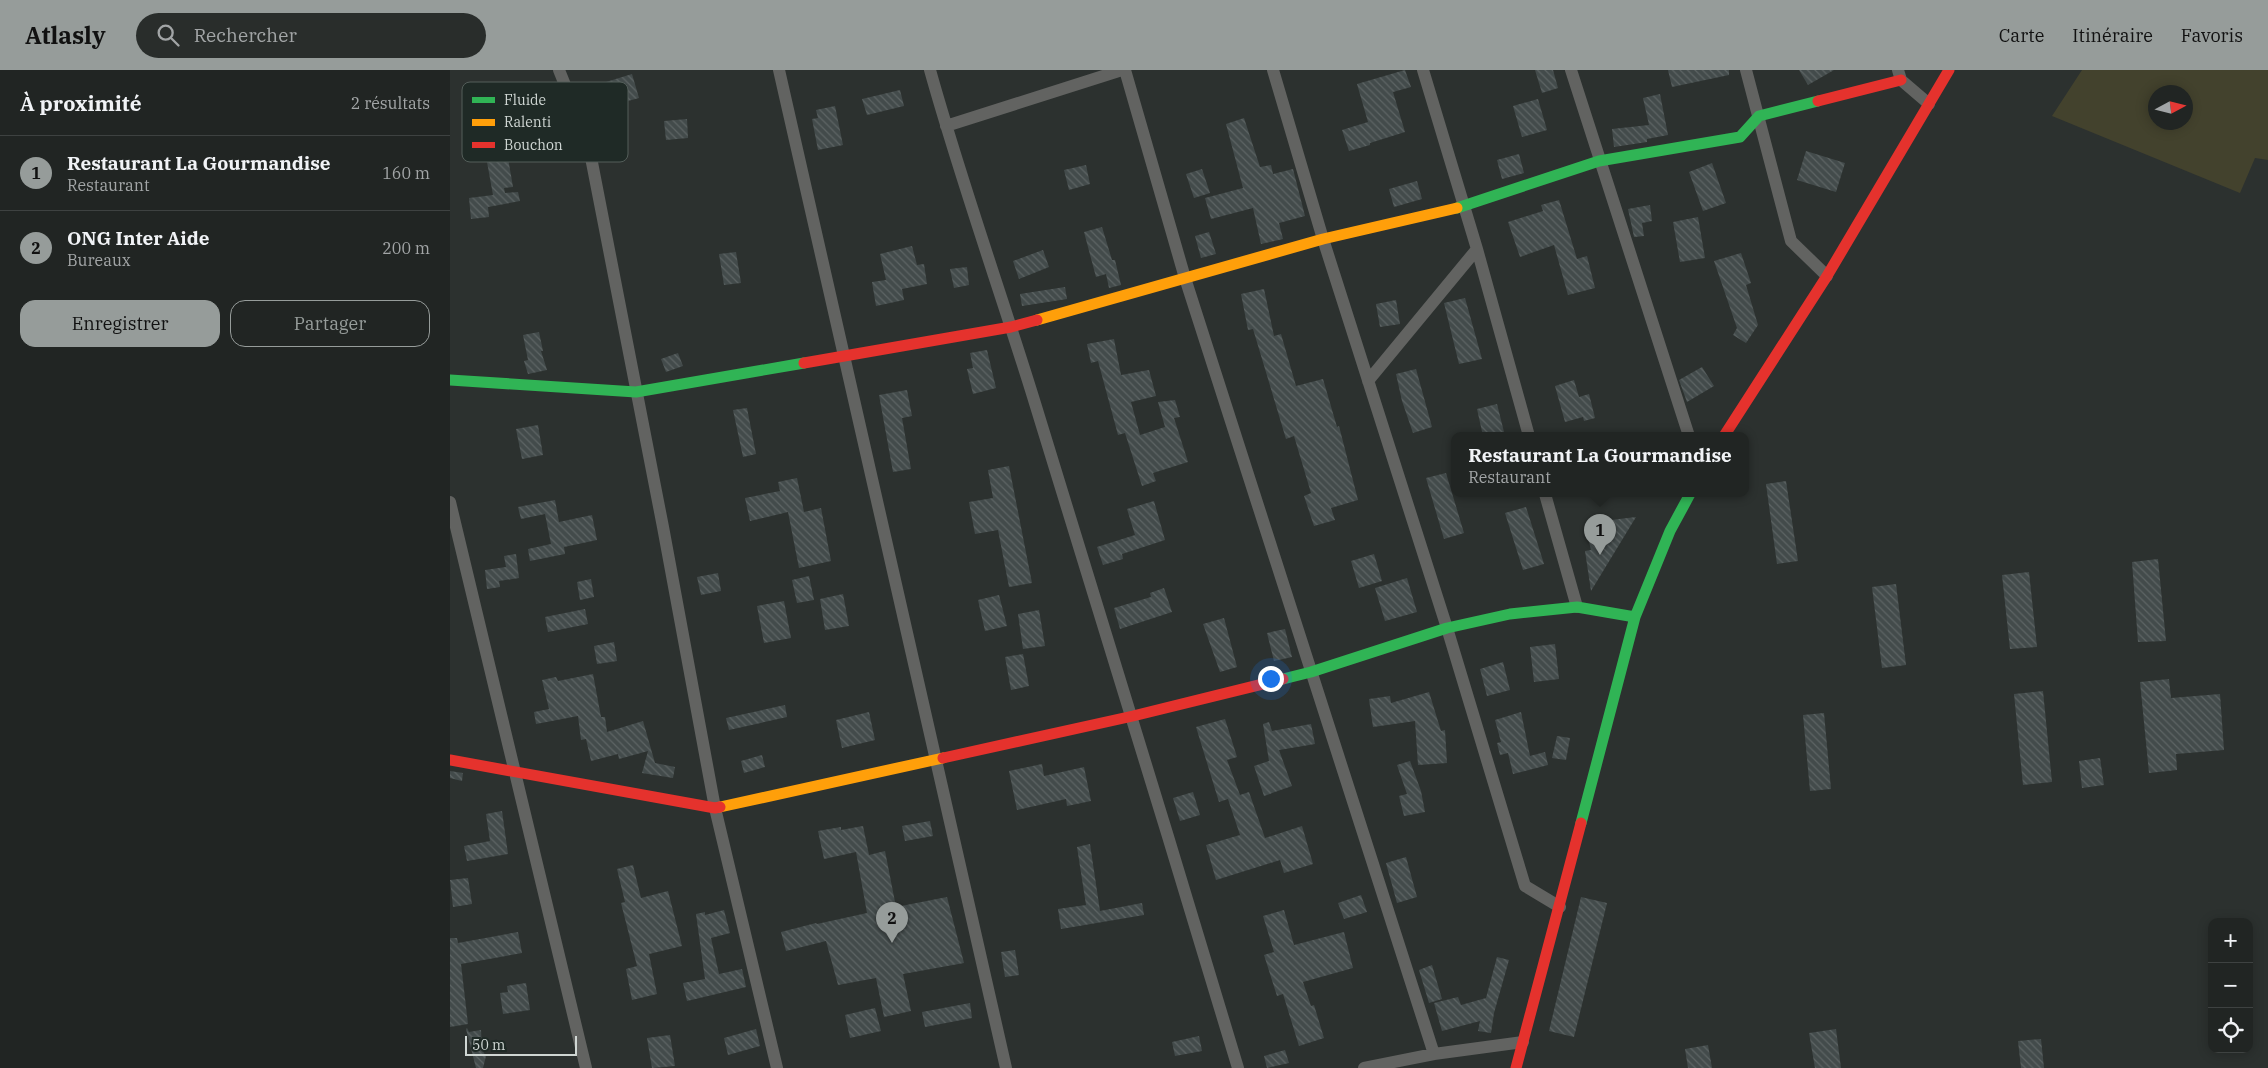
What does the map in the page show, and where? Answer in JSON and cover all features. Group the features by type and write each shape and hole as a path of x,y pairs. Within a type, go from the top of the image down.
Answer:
{"street":[{"path":"559,70 564,82"},
{"path":"779,70 841,355 937,760 1006,1068"},
{"path":"930,70 1132,716 1238,1068"},
{"path":"946,126 1124,70 1185,278 1434,1054"},
{"path":"1274,70 1323,239 1447,628 1524,886 1560,907"},
{"path":"1423,70 1477,249 1528,432"},
{"path":"1571,70 1688,432"},
{"path":"1746,70 1791,241 1827,276"},
{"path":"1727,432 1827,276 1949,70"},
{"path":"450,380 636,392 1011,326 1323,239 1464,206 1599,161 1740,137 1759,116 1899,75 1929,104"},
{"path":"592,162 715,808 777,1068"},
{"path":"1368,381 1477,249"},
{"path":"1546,497 1577,607"},
{"path":"1516,1068 1560,907 1634,617 1670,531 1688,497"},
{"path":"450,502 586,1068"},
{"path":"450,760 515,770 715,808 1132,716 1311,672 1447,628 1510,614 1577,607 1634,617"},
{"path":"1364,1068 1434,1054 1523,1042"}],"shaded area":[{"path":"2082,70 2268,70 2268,160 2255,158 2240,193 2052,116"}],"building":[{"path":"1405,70 1411,87 1393,92 1405,132 1349,151 1342,130 1368,122 1357,84"},
{"path":"1535,70 1553,70 1558,88 1542,93"},
{"path":"1668,70 1729,70 1729,75 1672,87"},
{"path":"1799,70 1834,70 1808,85"},
{"path":"632,74 639,98 628,101 628,82 606,82"},
{"path":"900,90 904,106 867,115 862,99"},
{"path":"1660,94 1668,135 1647,139 1647,142 1614,147 1612,129 1649,125 1643,98"},
{"path":"1538,99 1547,130 1522,137 1513,106"},
{"path":"835,106 843,145 818,150 812,119 818,118 816,110"},
{"path":"1244,118 1260,167 1271,165 1273,174 1293,169 1305,216 1279,223 1283,239 1261,244 1253,208 1211,219 1205,198 1243,188 1226,124"},
{"path":"687,119 688,138 666,140 664,121"},
{"path":"1806,151 1845,163 1836,192 1797,180"},
{"path":"1519,154 1524,173 1502,179 1497,160"},
{"path":"487,162 509,162 513,187 504,188 505,193 518,192 520,201 488,207 489,217 471,219 469,198 493,195"},
{"path":"1712,163 1726,203 1703,211 1689,172"},
{"path":"1086,165 1090,184 1069,190 1064,170"},
{"path":"1202,169 1210,193 1194,198 1186,174"},
{"path":"1417,181 1422,199 1394,207 1389,189"},
{"path":"1559,200 1577,259 1587,256 1595,288 1568,295 1554,245 1520,257 1508,222 1543,211 1541,205"},
{"path":"1650,205 1652,221 1642,223 1644,236 1634,237 1628,209"},
{"path":"1698,217 1705,258 1680,262 1673,222"},
{"path":"1102,227 1112,260 1115,260 1121,285 1109,288 1106,274 1096,277 1084,232"},
{"path":"1209,232 1216,254 1201,258 1195,236"},
{"path":"912,246 917,265 924,264 927,284 902,289 904,300 876,306 872,282 886,280 880,254"},
{"path":"1043,250 1049,267 1019,279 1013,261"},
{"path":"736,252 741,283 724,285 719,254"},
{"path":"1741,253 1751,283 1746,285 1758,325 1746,343 1733,335 1737,328 1714,261"},
{"path":"967,267 969,285 954,288 950,269"},
{"path":"1065,287 1067,299 1022,306 1020,294"},
{"path":"1264,289 1274,336 1281,334 1296,386 1323,379 1337,427 1339,426 1358,500 1331,508 1335,520 1314,526 1304,496 1311,493 1294,436 1286,439 1253,329 1248,330 1241,294"},
{"path":"1465,298 1482,359 1459,364 1444,303"},
{"path":"1396,300 1400,324 1380,327 1376,304"},
{"path":"539,332 543,351 541,351 547,370 528,374 524,361 528,360 523,335"},
{"path":"1114,339 1121,375 1149,370 1156,396 1131,402 1140,435 1165,427 1158,402 1175,400 1180,417 1174,418 1188,462 1153,473 1156,481 1142,486 1125,433 1118,435 1098,361 1091,363 1087,344"},
{"path":"987,350 996,388 973,394 967,369 973,368 970,353"},
{"path":"678,353 683,366 666,372 661,359"},
{"path":"1702,367 1714,386 1687,402 1679,380"},
{"path":"1416,369 1432,427 1413,433 1402,401 1396,374"},
{"path":"1574,380 1579,397 1589,394 1595,418 1584,421 1583,417 1565,422 1555,386"},
{"path":"907,390 912,416 902,418 911,469 893,472 879,395"},
{"path":"1497,404 1504,432 1482,432 1477,409"},
{"path":"747,408 756,454 743,457 733,410"},
{"path":"538,425 543,455 522,459 516,429"},
{"path":"1009,466 1032,583 1009,587 998,530 975,534 969,502 993,498 988,470"},
{"path":"1446,473 1451,497 1453,497 1464,533 1444,539 1426,478"},
{"path":"797,478 804,512 821,508 831,561 799,568 788,512 750,521 745,498 780,491 778,482"},
{"path":"1786,481 1798,561 1777,564 1766,484"},
{"path":"555,500 559,522 592,515 597,540 564,547 565,554 530,561 528,549 551,544 545,514 521,519 518,507"},
{"path":"1154,501 1165,540 1122,554 1123,559 1103,565 1097,547 1135,535 1127,509"},
{"path":"1526,507 1544,564 1523,570 1505,513"},
{"path":"1636,517 1591,591 1585,551 1591,550 1589,542 1597,541 1594,522"},
{"path":"516,554 519,578 499,581 500,587 487,589 485,570 506,567 504,556"},
{"path":"1374,554 1382,581 1359,588 1351,561"},
{"path":"2158,559 2166,641 2138,642 2132,562"},
{"path":"2029,572 2037,647 2010,649 2002,575"},
{"path":"718,573 721,591 701,595 697,577"},
{"path":"809,576 814,600 797,603 792,580"},
{"path":"1407,578 1417,612 1385,621 1375,588"},
{"path":"591,579 594,597 580,600 577,582"},
{"path":"1896,584 1906,665 1882,668 1872,587"},
{"path":"1164,588 1172,612 1120,629 1114,608 1151,597 1150,593"},
{"path":"843,594 849,626 825,630 820,599"},
{"path":"999,595 1007,626 985,631 978,600"},
{"path":"784,601 791,638 764,643 757,606"},
{"path":"585,609 588,624 548,632 545,617"},
{"path":"1039,610 1045,646 1023,649 1018,614"},
{"path":"1224,618 1237,667 1220,672 1203,624"},
{"path":"1285,629 1292,657 1274,661 1267,633"},
{"path":"614,642 617,661 597,664 594,646"},
{"path":"1555,644 1559,679 1534,682 1530,647"},
{"path":"1023,654 1029,686 1011,690 1005,657"},
{"path":"1503,662 1510,690 1487,696 1480,669"},
{"path":"593,674 601,717 605,717 607,732 643,721 655,763 675,767 673,778 642,773 648,751 619,759 618,754 591,761 586,739 581,740 578,716 536,724 534,712 549,709 542,680 556,677 558,681"},
{"path":"2169,679 2171,698 2220,694 2224,750 2176,754 2177,770 2149,773 2140,682"},
{"path":"2043,691 2052,782 2023,785 2014,694"},
{"path":"1429,692 1441,731 1445,730 1447,763 1418,765 1415,721 1373,727 1369,699 1390,696 1391,703"},
{"path":"785,705 787,717 729,730 726,718"},
{"path":"869,712 875,740 842,748 836,720"},
{"path":"1521,712 1530,756 1545,752 1548,765 1513,774 1508,753 1500,755 1497,743 1501,742 1495,720"},
{"path":"1824,713 1831,789 1810,791 1803,715"},
{"path":"1225,719 1237,757 1227,760 1240,795 1249,792 1265,838 1302,826 1313,864 1284,873 1280,860 1216,880 1206,845 1240,835 1228,799 1219,802 1196,727"},
{"path":"1269,722 1272,731 1311,724 1315,744 1279,750 1292,786 1264,796 1254,766 1269,761 1263,724"},
{"path":"1557,736 1570,738 1566,760 1552,758"},
{"path":"762,755 765,767 744,773 741,761"},
{"path":"2100,758 2104,785 2082,788 2079,761"},
{"path":"1410,761 1421,791 1425,812 1404,816 1399,796 1407,794 1397,765"},
{"path":"1042,764 1044,776 1084,767 1091,801 1067,806 1066,799 1017,810 1009,771"},
{"path":"450,771 463,773 462,781 450,778"},
{"path":"1193,792 1200,815 1180,821 1173,798"},
{"path":"502,811 508,854 467,861 464,846 490,841 486,814"},
{"path":"930,821 933,836 905,841 902,826"},
{"path":"863,826 869,855 885,851 896,907 947,897 964,963 903,974 911,1011 884,1017 876,978 838,985 826,941 786,951 781,932 867,913 856,852 824,859 818,831 841,827 841,830"},
{"path":"1090,844 1100,911 1142,903 1144,915 1061,929 1058,909 1086,905 1077,847"},
{"path":"1406,857 1417,897 1397,903 1386,863"},
{"path":"633,865 641,898 668,891 682,946 649,954 657,994 632,1000 626,969 637,966 621,903 625,902 617,869"},
{"path":"468,878 472,904 453,907 450,880"},
{"path":"1361,895 1367,912 1344,919 1338,903"},
{"path":"1581,897 1607,903 1574,1037 1549,1031"},
{"path":"724,910 730,933 711,938 719,974 742,969 746,987 687,1001 683,983 705,979 696,914 705,912 705,915"},
{"path":"1284,910 1294,945 1344,932 1353,968 1303,982 1311,1006 1314,1005 1324,1038 1299,1046 1283,994 1277,996 1264,955 1274,952 1263,916"},
{"path":"518,932 522,953 461,964 468,1024 450,1027 450,938 457,938 458,943"},
{"path":"1015,950 1019,975 1005,977 1001,952"},
{"path":"1497,957 1509,960 1494,1013 1491,1033 1478,1031 1480,1021 1442,1031 1434,1003 1458,997 1461,1005 1486,998"},
{"path":"1432,965 1442,999 1429,1003 1419,970"},
{"path":"526,983 530,1010 503,1014 500,993 508,992 507,986"},
{"path":"970,1003 972,1018 925,1027 922,1012"},
{"path":"875,1008 881,1031 850,1038 845,1015"},
{"path":"467,1028 469,1032 481,1030 482,1050 486,1056 483,1068 476,1068"},
{"path":"756,1029 760,1046 728,1055 724,1038"},
{"path":"1836,1029 1841,1068 1815,1068 1809,1033"},
{"path":"670,1035 675,1066 652,1068 647,1038"},
{"path":"1199,1036 1202,1051 1175,1056 1172,1042"},
{"path":"2041,1039 2044,1068 2021,1068 2018,1041"},
{"path":"1708,1045 1712,1068 1688,1068 1685,1049"},
{"path":"1285,1050 1289,1063 1267,1068 1264,1056"}],"traffic: fast":[{"path":"1457,208 1599,161 1740,137 1759,116 1818,101"},
{"path":"450,380 636,392 804,363"},
{"path":"1581,823 1635,617 1670,531 1688,497"},
{"path":"1283,679 1311,672 1447,628 1510,614 1577,607 1635,617"}],"traffic: slow":[{"path":"1037,320 1323,239 1457,208"},
{"path":"720,807 943,758"}],"traffic: jam":[{"path":"1727,432 1827,276 1949,70"},
{"path":"1818,101 1901,80"},
{"path":"804,363 1011,327 1037,320"},
{"path":"943,758 1133,716 1283,679"},
{"path":"450,760 715,808 720,807"},
{"path":"1516,1068 1581,823"}],"place":[{"name":"Restaurant La Gourmandise","path":"1600,555"},
{"name":"ONG Inter Aide","path":"892,943"}]}
